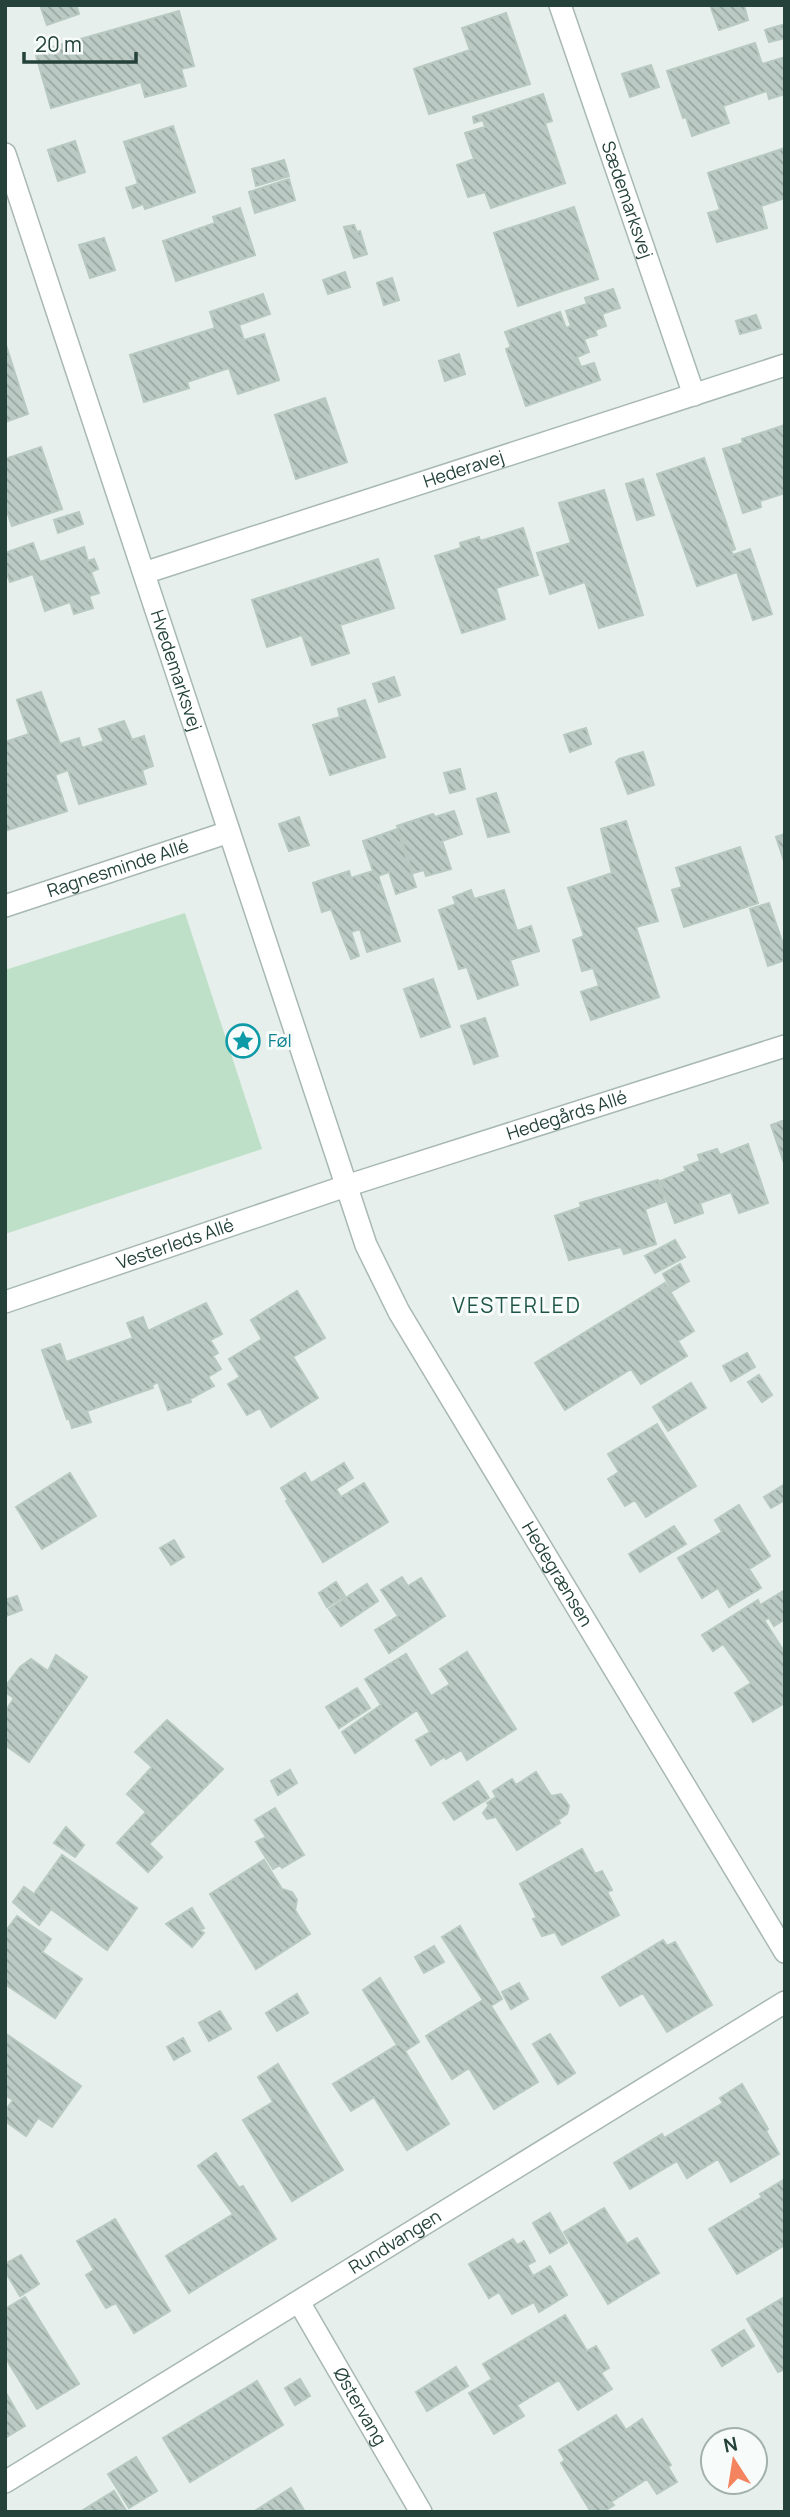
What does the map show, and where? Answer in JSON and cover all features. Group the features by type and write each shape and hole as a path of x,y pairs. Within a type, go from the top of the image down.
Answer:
{"street":[{"name":"Sædemarksvej","path":"560,5 694,395"},
{"name":"Hvedemarksvej","path":"5,154 346,1186"},
{"name":"Hederavej","path":"144,573 785,365"},
{"name":"Ragnesminde Allé","path":"5,906 229,832"},
{"name":"Hedegårds Allé","path":"346,1186 785,1046"},
{"name":"Vesterleds Allé","path":"5,1302 346,1186"},
{"name":"Hedegrænsen","path":"346,1186 366,1245 399,1312 785,1952"},
{"name":"Rundvangen","path":"5,2482 785,2002"},
{"name":"Østervang","path":"299,2302 421,2512"}],"green space":[{"path":"185,913 262,1149 5,1234 5,970"}],"building":[{"path":"40,5 76,5 79,14 47,25"},
{"path":"710,5 744,5 748,20 719,30"},
{"path":"179,11 194,66 181,69 186,86 145,97 141,82 51,108 35,52"},
{"path":"506,13 530,84 429,114 414,69 470,50 462,28"},
{"path":"785,24 785,38 769,42 765,30"},
{"path":"755,43 762,64 785,57 785,94 769,99 767,91 723,106 729,123 692,136 667,71"},
{"path":"651,65 659,87 630,97 622,74"},
{"path":"543,94 552,121 545,123 565,183 491,208 485,192 468,197 457,165 474,159 465,133 485,127 483,120 474,123 473,117"},
{"path":"173,126 195,192 145,209 143,204 133,208 126,188 138,184 124,142"},
{"path":"75,141 85,172 58,181 48,150"},
{"path":"785,148 785,198 761,206 767,228 717,242 708,213 720,210 708,173"},
{"path":"284,160 289,176 256,186 252,169"},
{"path":"289,179 295,200 255,213 249,192"},
{"path":"574,207 598,279 518,306 494,233"},
{"path":"240,208 255,255 176,281 163,241 215,223 213,217"},
{"path":"354,225 357,232 360,231 367,254 354,258 344,227"},
{"path":"104,238 115,270 90,278 79,245"},
{"path":"345,272 350,287 328,294 323,280"},
{"path":"392,278 399,300 384,305 377,283"},
{"path":"613,289 620,308 602,314 606,326 595,330 597,335 584,339 589,352 577,357 581,367 594,363 600,380 526,406 506,349 511,347 505,332 560,312 566,328 571,326 566,311 587,304 585,298"},
{"path":"263,294 270,314 239,325 244,340 264,334 279,380 238,394 229,368 187,382 189,388 144,402 130,355 215,328 210,312"},
{"path":"756,315 761,328 740,334 736,321"},
{"path":"5,342 28,414 5,422"},
{"path":"459,354 465,374 445,381 439,361"},
{"path":"325,398 347,462 296,479 275,415"},
{"path":"785,425 785,493 760,501 761,507 743,513 723,449 743,443 742,439"},
{"path":"41,447 62,509 12,526 5,506 5,459"},
{"path":"704,458 735,549 731,551 733,555 750,549 772,614 753,620 737,572 697,586 657,474"},
{"path":"643,479 654,515 637,520 626,484"},
{"path":"604,490 643,615 599,628 585,582 550,594 537,553 571,543 559,503"},
{"path":"79,512 83,524 58,533 54,520"},
{"path":"523,528 538,575 496,588 505,619 462,633 435,556 461,548 460,543 479,537 480,541"},
{"path":"33,543 40,562 84,547 88,561 94,559 98,569 91,572 99,593 89,596 93,608 74,614 70,602 45,611 33,574 10,582 5,569 5,553"},
{"path":"378,559 394,608 340,625 349,653 312,665 302,635 267,647 252,600"},
{"path":"394,677 400,695 379,702 373,684"},
{"path":"41,692 60,744 79,738 82,748 104,741 99,729 124,721 132,740 144,736 153,766 142,770 146,784 79,804 68,770 55,775 67,811 5,831 5,742 29,734 17,700"},
{"path":"365,700 385,757 330,775 313,725 340,717 338,709"},
{"path":"586,728 591,744 570,752 564,735"},
{"path":"643,752 654,785 628,794 616,762"},
{"path":"460,769 465,789 450,793 444,773"},
{"path":"496,793 509,832 488,837 477,799"},
{"path":"454,811 462,834 442,841 451,869 426,876 424,870 413,873 397,826 433,814 435,817"},
{"path":"299,817 309,845 289,851 279,824"},
{"path":"626,821 658,921 636,927 659,997 591,1020 581,992 599,986 593,968 582,971 573,940 584,936 568,888 612,873 601,829"},
{"path":"397,829 416,887 396,894 389,872 378,876 400,941 367,952 360,929 351,932 359,956 351,959 331,909 322,912 313,883 349,871 351,878 373,871 363,841"},
{"path":"785,834 785,864 776,837"},
{"path":"740,847 758,903 684,927 672,890 682,887 676,868"},
{"path":"471,890 474,899 504,890 517,931 531,926 539,951 510,960 518,985 478,999 467,967 459,969 439,910 456,904 453,897"},
{"path":"769,903 785,950 785,960 768,966 750,909"},
{"path":"433,979 450,1027 421,1037 404,989"},
{"path":"485,1018 498,1056 474,1064 461,1026"},
{"path":"785,1120 785,1166 771,1125"},
{"path":"748,1144 768,1203 739,1213 731,1192 700,1203 703,1213 675,1223 660,1181 686,1171 684,1167 700,1161 698,1155 717,1149 720,1155"},
{"path":"658,1180 665,1202 645,1209 656,1244 624,1254 621,1247 569,1260 555,1216 581,1207 580,1203"},
{"path":"675,1240 685,1257 655,1273 645,1256"},
{"path":"680,1264 689,1281 672,1291 663,1274"},
{"path":"665,1283 694,1331 678,1341 687,1356 641,1384 631,1369 565,1410 535,1363"},
{"path":"297,1291 325,1338 293,1357 318,1398 271,1427 260,1408 247,1415 228,1384 240,1377 229,1359 262,1339 251,1320"},
{"path":"206,1303 222,1334 210,1340 218,1353 213,1356 221,1369 208,1377 214,1386 190,1399 191,1402 168,1410 158,1382 152,1385 153,1388 87,1411 91,1422 72,1428 42,1350 60,1344 66,1362 133,1338 127,1323 143,1317 148,1331"},
{"path":"747,1353 755,1367 731,1381 723,1366"},
{"path":"759,1375 772,1395 762,1402 748,1382"},
{"path":"691,1383 706,1408 668,1431 653,1407"},
{"path":"657,1424 696,1486 646,1517 635,1500 625,1506 608,1479 619,1472 608,1454"},
{"path":"344,1463 353,1478 336,1489 341,1497 364,1483 388,1522 323,1562 281,1488 305,1473 311,1483"},
{"path":"70,1473 96,1516 42,1549 16,1507"},
{"path":"785,1484 785,1500 771,1508 764,1497"},
{"path":"739,1505 770,1556 749,1569 761,1588 729,1607 718,1588 702,1598 678,1558 722,1532 715,1520"},
{"path":"674,1526 686,1544 640,1572 629,1554"},
{"path":"174,1540 184,1557 171,1565 160,1548"},
{"path":"402,1577 408,1586 421,1578 445,1616 389,1653 375,1630 398,1616 381,1590"},
{"path":"336,1582 345,1596 327,1607 319,1593"},
{"path":"367,1584 378,1601 341,1626 329,1609"},
{"path":"785,1590 785,1619 774,1626 769,1618 764,1620 785,1653 785,1703 753,1722 735,1693 751,1683 723,1644 713,1651 702,1635 758,1600 760,1605"},
{"path":"17,1596 22,1610 6,1616 5,1600"},
{"path":"467,1652 516,1729 467,1760 461,1750 431,1765 416,1740 430,1732 417,1710 355,1753 342,1732 381,1705 365,1679 406,1654 431,1696 450,1684 440,1669"},
{"path":"56,1655 87,1677 29,1762 5,1745 5,1712 14,1698 5,1692 5,1687 20,1667 31,1659 48,1671"},
{"path":"357,1688 370,1708 339,1728 326,1707"},
{"path":"167,1720 223,1769 149,1844 162,1857 148,1872 117,1843 146,1812 127,1794 152,1767 135,1752"},
{"path":"290,1770 297,1783 278,1795 271,1781"},
{"path":"536,1772 551,1796 561,1794 569,1806 567,1814 558,1820 560,1823 517,1850 496,1817 487,1819 483,1813 489,1805 487,1803 496,1797 493,1791 512,1779 516,1785"},
{"path":"478,1781 489,1798 454,1820 443,1803"},
{"path":"275,1808 304,1855 282,1868 280,1865 273,1869 256,1842 266,1837 255,1820"},
{"path":"66,1827 84,1845 75,1857 54,1843"},
{"path":"582,1849 595,1874 602,1871 612,1890 607,1892 619,1915 562,1945 555,1932 542,1936 533,1919 537,1918 520,1884"},
{"path":"62,1855 137,1908 107,1950 51,1909 39,1925 13,1902 24,1887 34,1894"},
{"path":"264,1860 282,1889 292,1892 297,1900 295,1910 310,1934 256,1969 210,1894"},
{"path":"192,1908 204,1928 200,1930 204,1933 192,1947 166,1924"},
{"path":"17,1916 51,1939 42,1952 82,1979 55,2018 5,1984 5,1932"},
{"path":"460,1926 502,1999 491,2006 538,2082 494,2109 469,2068 452,2079 426,2036 483,2000 442,1937"},
{"path":"663,1940 667,1946 675,1942 712,2005 667,2032 643,1993 620,2006 602,1977"},
{"path":"434,1946 444,1962 424,1973 415,1957"},
{"path":"380,1978 419,2042 405,2051 449,2124 407,2150 374,2097 351,2111 333,2084 397,2045 363,1990"},
{"path":"519,1983 528,1999 511,2009 502,1992"},
{"path":"297,1994 308,2013 277,2031 266,2013"},
{"path":"220,2011 231,2029 209,2041 199,2023"},
{"path":"5,2033 81,2086 52,2127 38,2118 26,2136 5,2121 5,2111 13,2100 5,2095"},
{"path":"550,2034 575,2073 558,2084 533,2044"},
{"path":"183,2038 190,2051 174,2060 167,2047"},
{"path":"278,2064 343,2170 292,2201 243,2120 273,2102 258,2077"},
{"path":"742,2084 779,2154 731,2182 718,2159 687,2178 677,2161 630,2189 614,2163 662,2134 664,2138 723,2103 720,2098"},
{"path":"216,2153 239,2188 243,2186 276,2239 189,2293 166,2256 233,2214 198,2166"},
{"path":"785,2179 785,2245 737,2274 709,2229 762,2197 760,2194"},
{"path":"604,2208 627,2244 637,2238 659,2273 608,2304 564,2232"},
{"path":"550,2213 567,2243 550,2253 533,2223"},
{"path":"115,2219 170,2311 134,2333 116,2303 106,2308 86,2275 94,2270 77,2241"},
{"path":"513,2239 517,2245 524,2241 535,2261 527,2265 533,2276 550,2266 567,2295 539,2312 534,2302 512,2314 499,2292 489,2298 469,2264"},
{"path":"21,2255 39,2284 20,2296 5,2271 8,2270 5,2264"},
{"path":"25,2297 79,2384 37,2409 5,2357 5,2309"},
{"path":"783,2298 785,2369 778,2372 747,2319"},
{"path":"565,2315 587,2351 596,2346 609,2368 601,2373 612,2389 578,2410 559,2380 517,2405 524,2416 494,2434 469,2393 492,2379 483,2364"},
{"path":"744,2330 754,2346 722,2366 712,2350"},
{"path":"456,2367 468,2386 427,2411 416,2392"},
{"path":"300,2379 310,2396 295,2405 285,2388"},
{"path":"257,2381 283,2425 190,2482 163,2438"},
{"path":"5,2394 25,2426 5,2438"},
{"path":"616,2415 626,2430 642,2419 671,2465 668,2467 677,2482 657,2494 647,2479 611,2502 614,2505 603,2512 591,2512 561,2463 565,2460 559,2450"},
{"path":"136,2457 157,2491 129,2508 108,2474"},
{"path":"291,2488 305,2512 253,2512"},
{"path":"114,2491 127,2512 80,2512"}],"place":[{"name":"Føl","path":"243,1041"}],"district":[{"name":"VESTERLED","path":"517,1306"}]}
